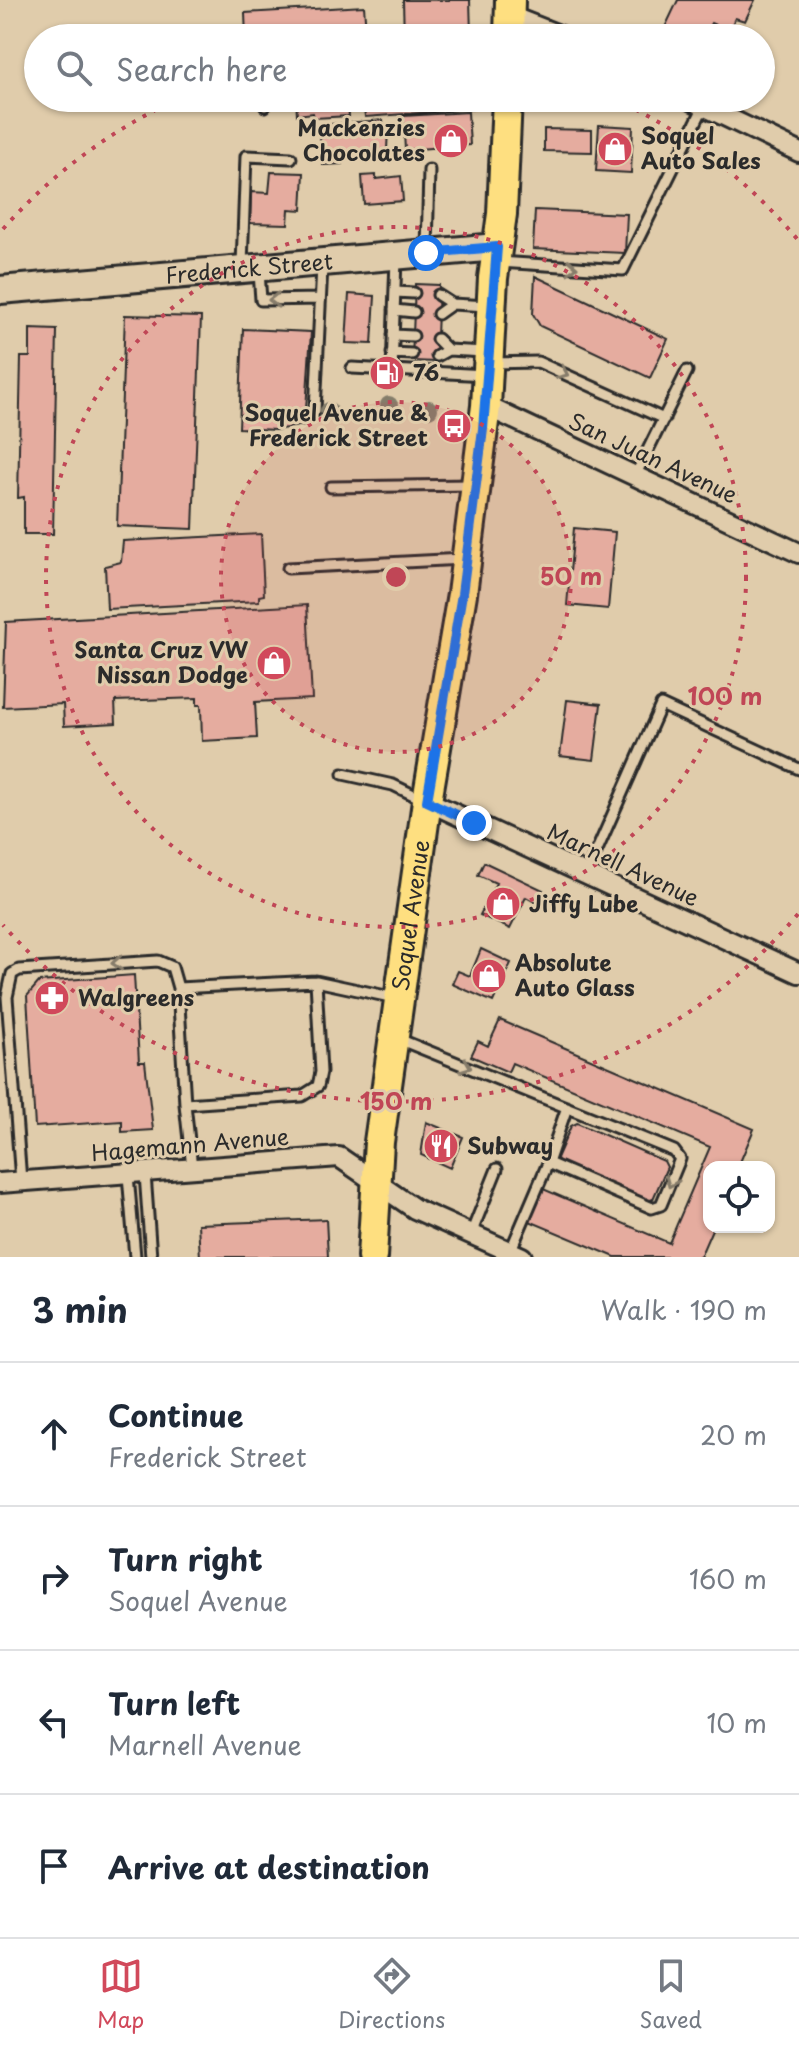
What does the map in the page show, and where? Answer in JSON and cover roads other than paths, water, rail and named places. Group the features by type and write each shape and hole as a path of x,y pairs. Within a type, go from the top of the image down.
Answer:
{"main road":[{"name":"Soquel Avenue","path":"372,1257 375,1184 393,1037 427,801 467,558 486,406 491,306 502,214 506,112"},
{"name":"Frederick Street","path":"0,290 426,253 496,255"}],"street":[{"path":"716,112 799,152"},
{"name":"San Juan Avenue","path":"486,406 799,553"},
{"name":"Marnell Avenue","path":"427,801 799,973"},
{"name":"Hagemann Avenue","path":"0,1183 339,1157 415,1209 516,1254"}],"lane":[{"path":"496,255 623,270 691,112"},
{"path":"291,158 246,156 250,268 261,300 320,299"},
{"path":"426,253 429,170"},
{"path":"392,370 396,256"},
{"path":"315,411 322,262"},
{"path":"395,292 414,293"},
{"path":"438,295 452,304 491,306"},
{"path":"438,314 452,304"},
{"path":"394,310 414,312"},
{"path":"393,335 413,336"},
{"path":"437,339 448,350 488,363"},
{"path":"437,356 448,350"},
{"path":"392,353 412,354"},
{"path":"352,368 392,370 538,362 664,419"},
{"path":"635,476 687,371"},
{"path":"331,487 476,485"},
{"path":"288,568 467,558"},
{"path":"586,875 661,705 799,769"},
{"path":"343,774 393,785 427,801"},
{"path":"21,1182 7,997 12,974 19,970 158,961 172,967 178,988 192,1170"},
{"path":"178,988 316,981 399,999"},
{"path":"185,1104 302,1096 318,1086 321,1072 316,981"},
{"path":"393,1037 674,1151 680,1159 661,1205 652,1208 548,1163"},
{"path":"516,1254 567,1107"},
{"path":"471,1234 497,1169"},
{"path":"135,1257 137,1174"},
{"path":"137,1174 151,1257"}],"place":[{"name":"Mackenzies Chocolates","path":"451,141"},
{"name":"Soquel Auto Sales","path":"615,149"},
{"name":"76","path":"387,373"},
{"name":"Soquel Avenue & Frederick Street","path":"454,426"},
{"name":"Santa Cruz VW Nissan Dodge","path":"274,663"},
{"name":"Jiffy Lube","path":"503,904"},
{"name":"Absolute Auto Glass","path":"489,976"},
{"name":"Walgreens","path":"52,998"},
{"name":"Subway","path":"441,1146"}]}
